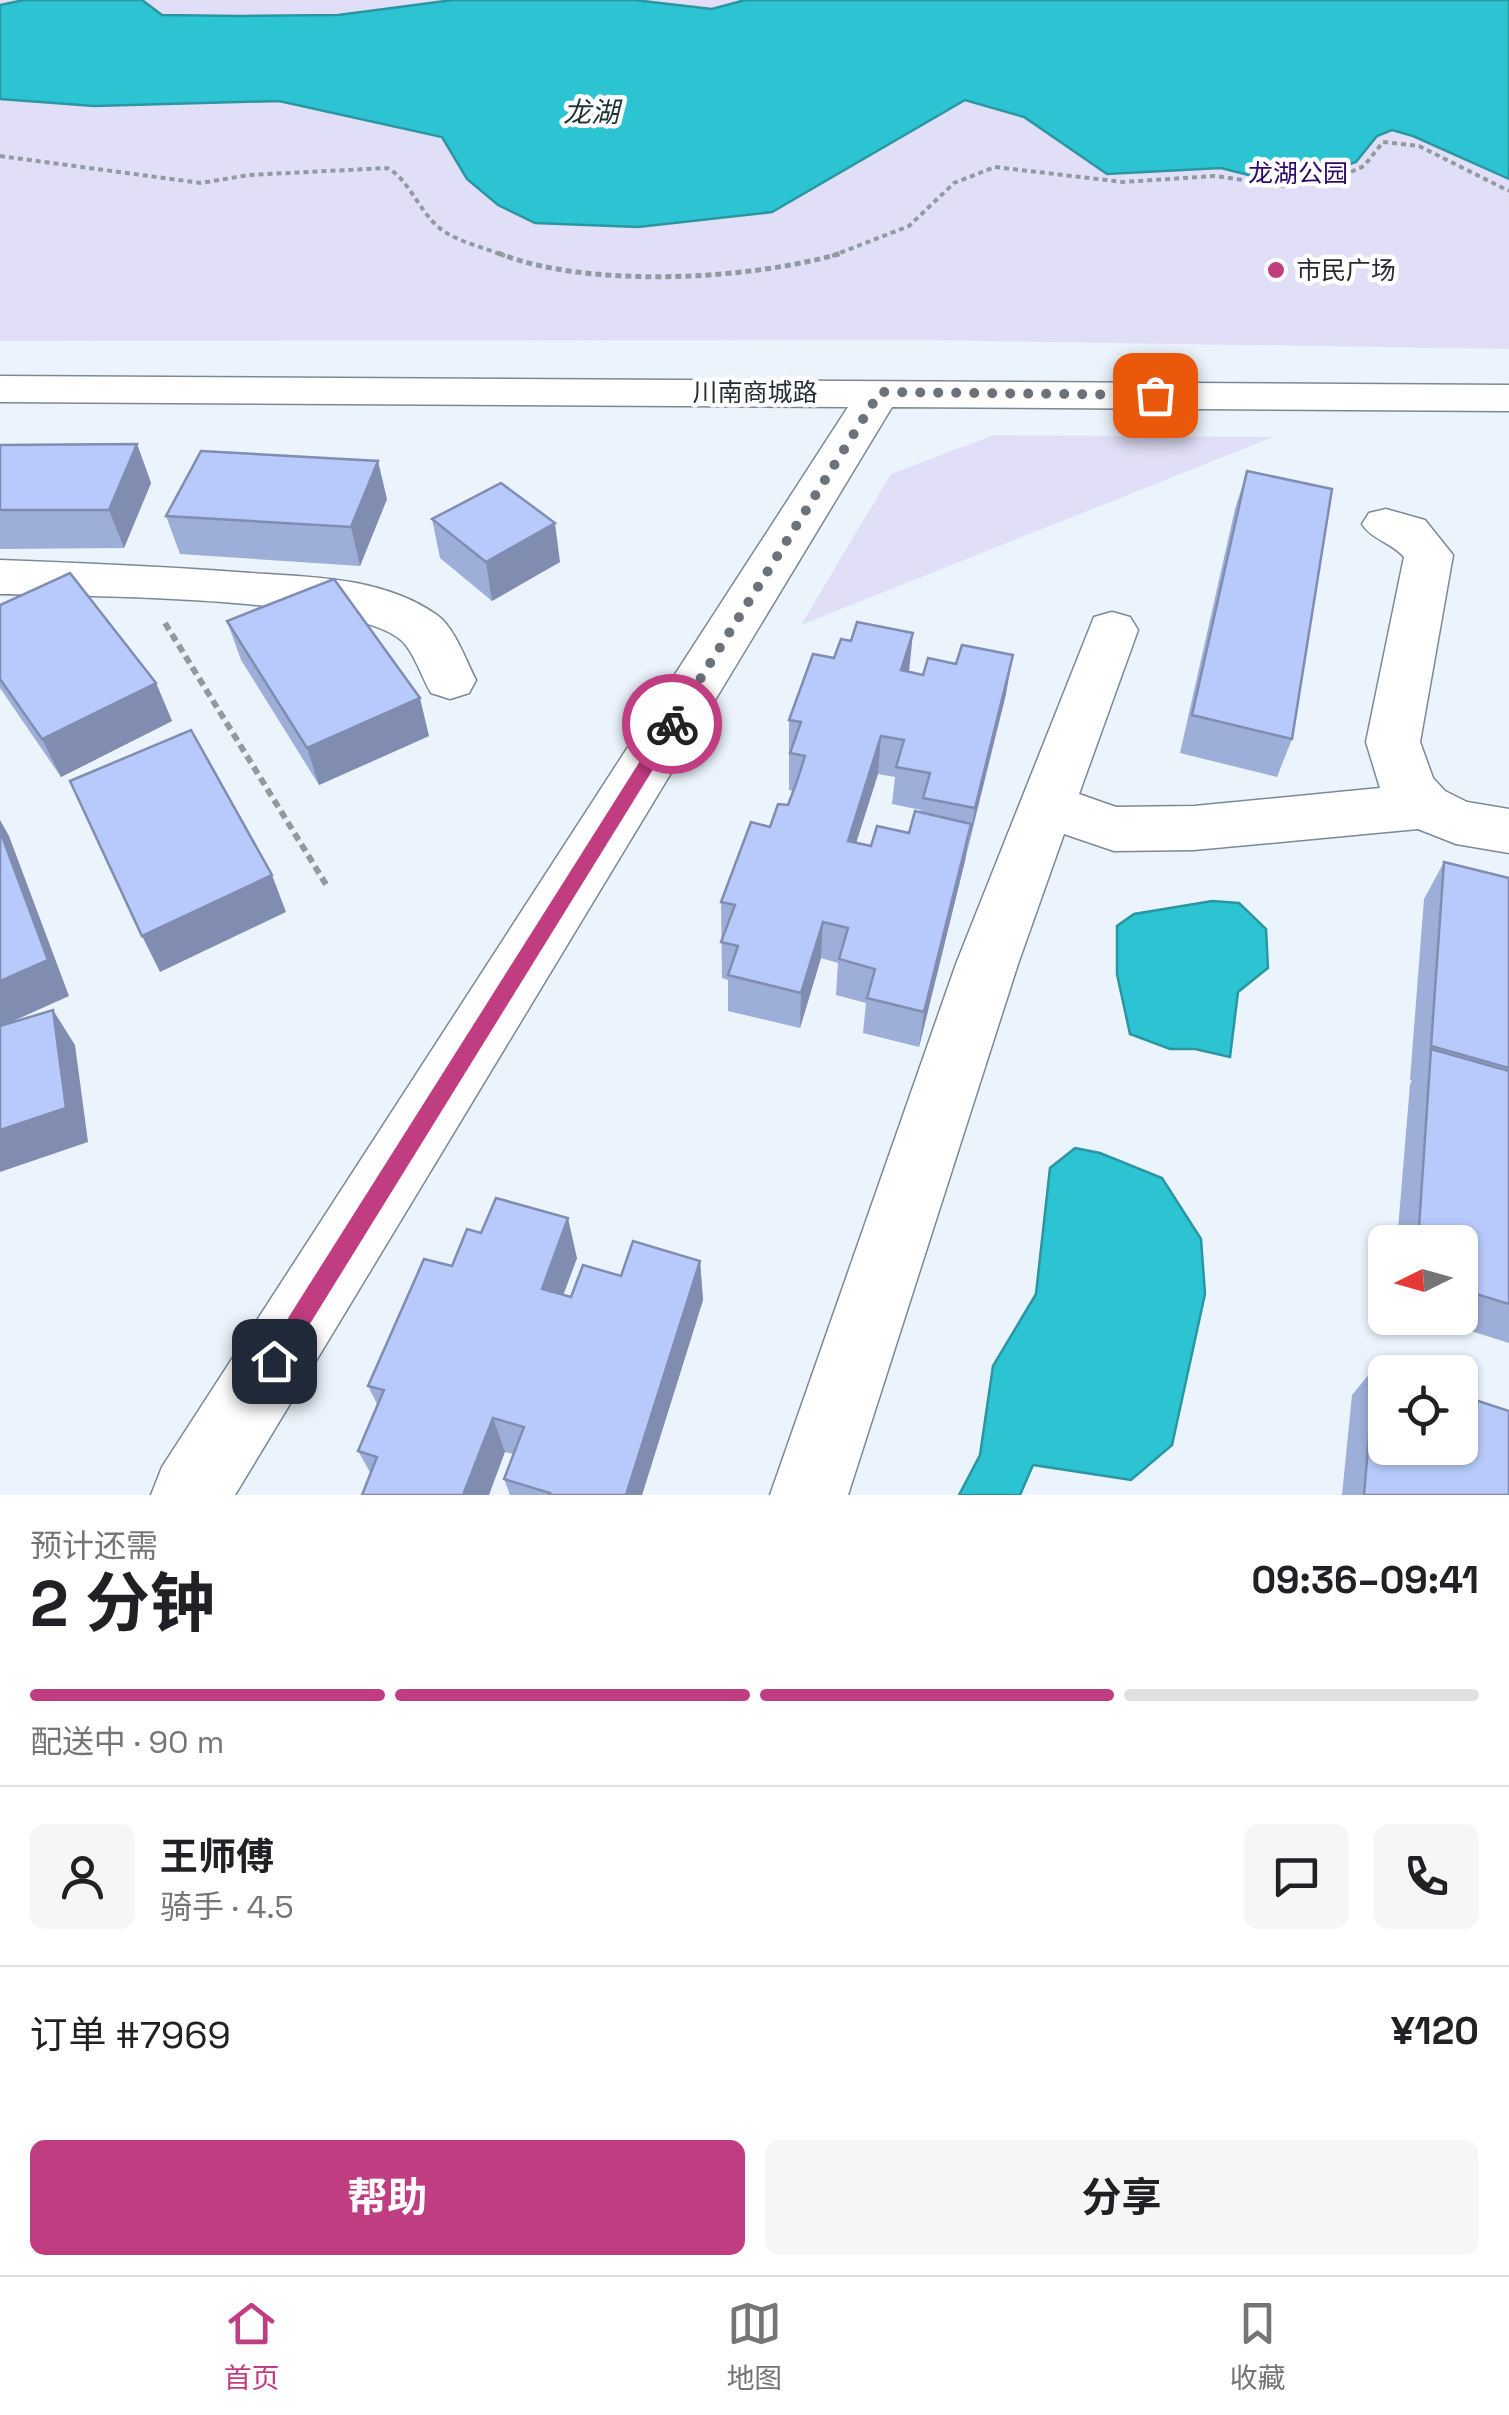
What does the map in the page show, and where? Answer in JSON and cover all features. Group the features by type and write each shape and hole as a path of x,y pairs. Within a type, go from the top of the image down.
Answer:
{"street":[{"name":"川南商城路","path":"0,389 1509,398"},
{"path":"190,1495 880,392"},
{"path":"1386,524 1408,531 1429,555 1393,742 1408,789 1425,806 1456,822 1509,830"},
{"path":"0,577 140,581 339,598 390,610 423,630 450,680"},
{"path":"809,1495 987,964 1112,630"},
{"path":"1047,805 1114,830 1194,828 1425,806"}],"path":[{"path":"0,156 202,183 249,176 387,168 400,174 412,200 445,232 515,260 606,277 718,274 838,255 909,226 954,183 995,167 1122,182 1216,176 1285,186 1328,182 1364,166 1383,142 1419,146 1509,191"},
{"path":"140,581 327,886"}],"green space":[{"name":"龙湖公园","path":"0,0 1509,0 1509,349 916,340 0,341"},
{"path":"994,435 1273,437 801,625 891,474"}],"water":[{"name":"龙湖","path":"24,0 142,0 162,15 241,16 338,15 453,0 634,0 712,9 745,0 1509,0 1509,179 1392,130 1377,136 1356,162 1308,179 1264,179 1221,168 1107,174 1024,117 965,100 772,212 638,227 535,223 498,205 467,179 442,137 279,101 94,106 0,99 0,5"},
{"path":"1212,901 1239,903 1266,929 1268,968 1238,992 1230,1057 1195,1049 1170,1049 1130,1034 1117,974 1117,926 1134,914"},
{"path":"1075,1148 1100,1153 1162,1178 1201,1239 1205,1294 1172,1445 1131,1480 1033,1465 1020,1495 959,1495 980,1455 993,1366 1036,1294 1050,1168"}],"building":[{"path":"137,444 109,510 0,510 0,445"},
{"path":"201,451 378,461 351,527 166,516"},
{"path":"1247,471 1332,489 1292,739 1192,715"},
{"path":"501,483 555,523 486,562 432,519"},
{"path":"70,573 156,683 42,739 0,679 0,605"},
{"path":"334,579 420,698 307,748 227,621"},
{"path":"857,622 913,633 901,670 923,675 928,658 956,664 962,645 1013,655 975,808 923,798 930,773 896,767 904,740 881,736 848,841 871,846 877,826 909,833 915,811 971,824 924,1012 867,998 875,969 839,959 848,928 823,922 801,993 728,975 738,946 721,942 735,905 721,902 751,822 770,827 778,804 788,805 805,756 790,753 801,722 789,720 813,654 834,658 841,639 851,641"},
{"path":"191,730 272,875 142,936 70,781"},
{"path":"0,831 48,960 0,981"},
{"path":"1444,862 1509,878 1509,1068 1431,1046"},
{"path":"53,1010 66,1108 0,1130 0,1026"},
{"path":"1431,1049 1509,1071 1509,1304 1478,1295 1478,1225 1419,1225"},
{"path":"496,1198 568,1218 542,1289 571,1297 583,1265 621,1276 633,1241 700,1261 626,1495 549,1495 504,1479 524,1427 493,1418 463,1495 362,1495 377,1457 358,1451 384,1390 368,1386 424,1259 452,1266 467,1229 481,1233"},
{"path":"1478,1401 1509,1411 1509,1495 1364,1495 1368,1448 1368,1465 1478,1465"}],"way so far":[{"path":"672,724 880,392 1155,395"}],"place":[{"name":"市民广场","path":"1276,270"}],"route":[{"path":"274,1361 672,724"}]}
